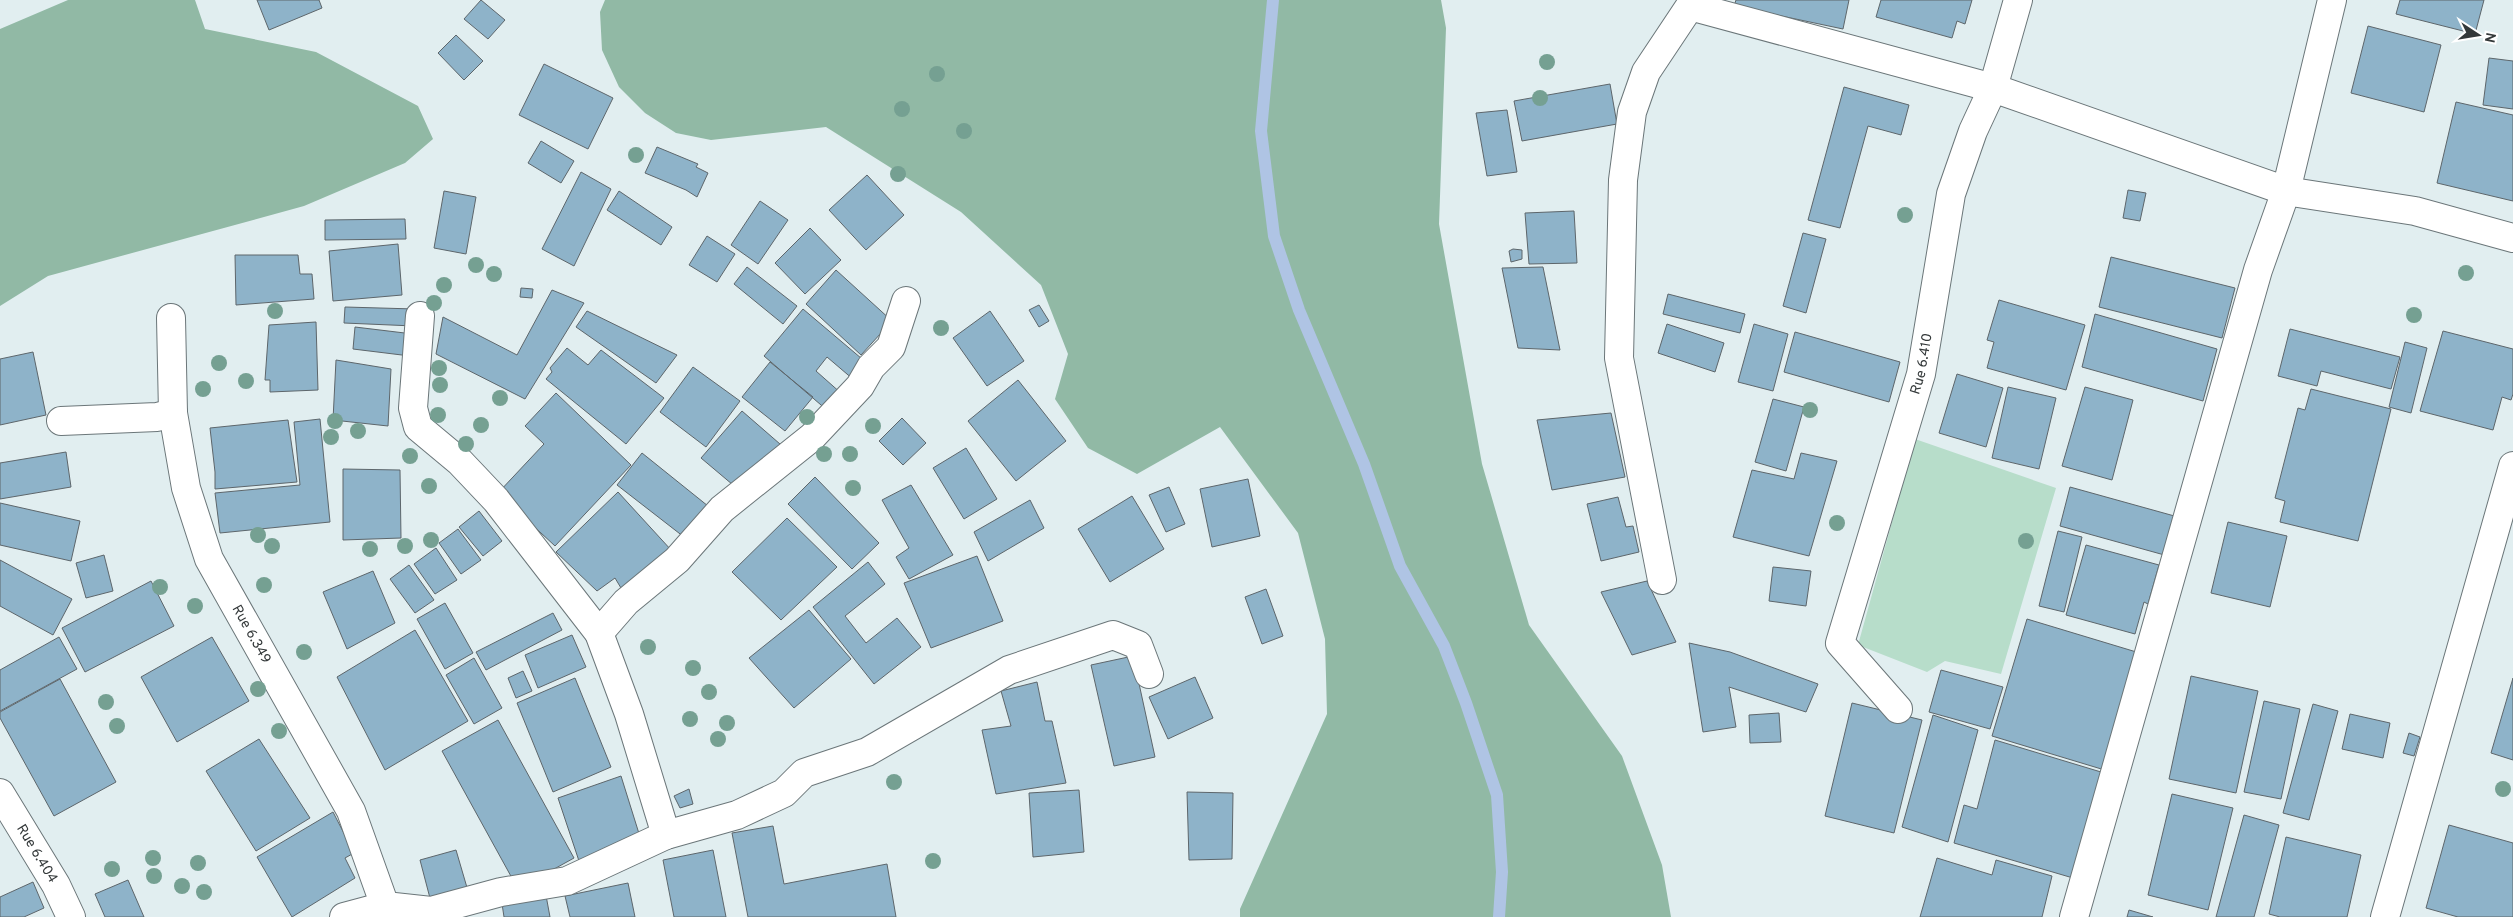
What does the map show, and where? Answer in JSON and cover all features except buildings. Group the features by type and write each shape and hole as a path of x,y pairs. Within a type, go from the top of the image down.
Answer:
{"street":[{"name":"Rue 6.410","path":"1898,709 1840,643 1921,374 1951,194 1973,131 1993,88 2018,0"},
{"path":"2074,917 2258,270 2286,191 2332,0"},
{"path":"1662,580 1619,358 1623,180 1632,112 1646,72 1685,2 1993,88 2286,191 2415,211 2513,238"},
{"path":"598,633 626,602 677,560 722,509 812,436 860,386 871,366 891,346 906,301"},
{"path":"420,316 414,408 418,427 460,462 496,500 598,633 629,714 666,835"},
{"name":"Rue 6.349","path":"171,318 174,413 186,488 209,559 351,811 385,906"},
{"path":"61,421 157,417 174,413"},
{"path":"2385,917 2513,466"},
{"path":"344,917 385,906 431,911 501,892 567,881 666,835 737,815 784,793 804,773 868,752 1009,670 1113,635 1138,645 1149,674"},
{"name":"Rue 6.404","path":"0,792 56,885 71,917"},
{"path":"385,906 413,917"}],"green space":[{"path":"68,0 195,0 205,29 316,52 418,106 433,139 405,163 304,206 48,276 0,306 0,29"},
{"path":"605,0 1441,0 1446,28 1439,224 1482,464 1529,625 1622,756 1662,865 1671,917 1240,917 1240,909 1327,714 1325,639 1298,533 1220,427 1137,474 1088,448 1055,399 1068,354 1041,285 961,212 826,127 711,140 676,133 645,113 619,87 602,50 600,12"},
{"path":"1915,439 2056,488 2001,674 1945,661 1927,672 1858,645"}],"waterway":[{"path":"1273,0 1261,131 1274,236 1299,310 1364,464 1400,566 1444,646 1466,703 1497,795 1502,872 1499,917"}]}
